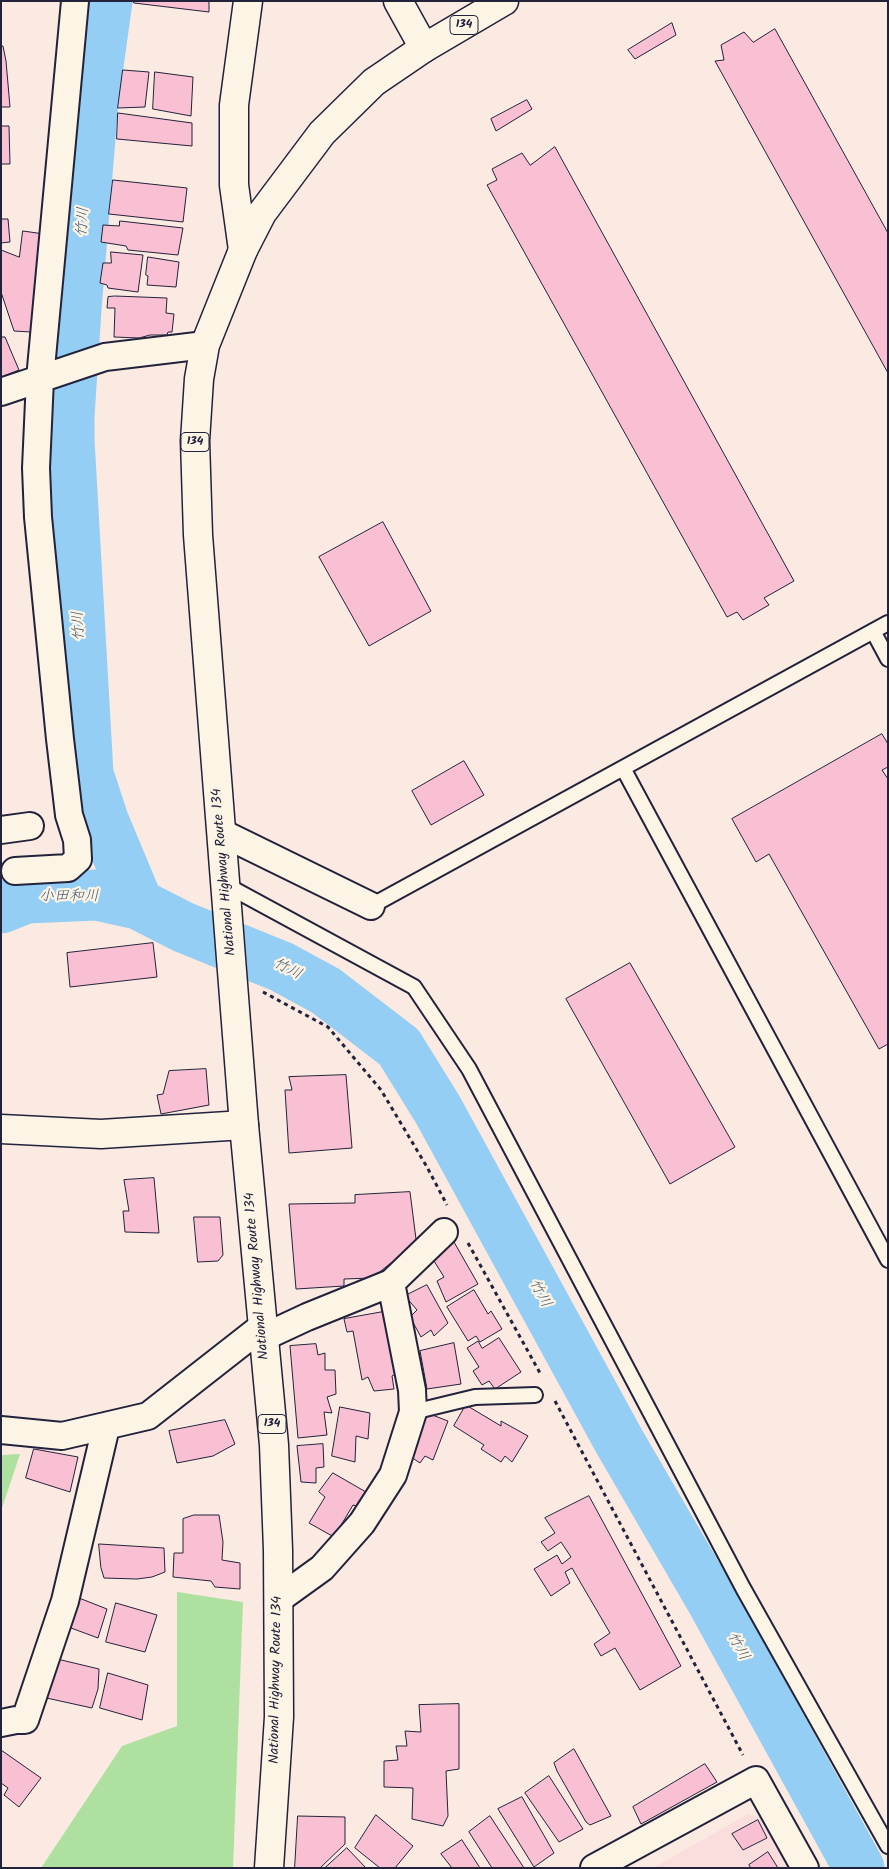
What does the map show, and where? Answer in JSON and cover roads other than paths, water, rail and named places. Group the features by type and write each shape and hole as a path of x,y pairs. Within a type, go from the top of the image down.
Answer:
{"main road":[{"path":"243,250 234,185 234,105 248,1"},
{"path":"398,1 424,48"},
{"name":"National Highway Route 134","path":"269,1868 279,1717 279,1599 274,1445 244,1125 198,535 195,441 200,379 205,345 243,250 262,213 322,133 374,82 424,48 504,1"},
{"path":"1,1129 101,1134 244,1125"}],"street":[{"path":"15,871 68,868 78,859 77,840 69,815 64,777 38,517 36,468 40,379 75,1"},
{"path":"1,392 105,357 205,345"},
{"path":"1,830 30,826"},
{"path":"222,833 371,906"},
{"path":"1,1430 62,1436 148,1416 264,1332 391,1283 452,1225"},
{"path":"279,1599 322,1568 362,1523 392,1475 414,1412 412,1390 391,1283"},
{"path":"1,1723 24,1720 65,1601 106,1427"},
{"path":"594,1868 756,1780 805,1868"}],"lane":[{"path":"371,906 888,623"},
{"path":"873,631 888,659"},
{"path":"624,768 888,1260"},
{"path":"226,885 414,987 469,1069 744,1588 888,1846"},
{"path":"414,1412 476,1397 536,1395"}],"waterway":[{"name":"竹川","path":"107,1 93,101 76,309 69,440 88,774 103,820 138,904"},
{"name":"竹川","path":"1,908 26,898 97,895 138,904 183,927 282,967 326,991 399,1047 438,1110 619,1441 712,1601 859,1868"}],"water label":[{"name":"小田和川","path":"69,897"}]}
